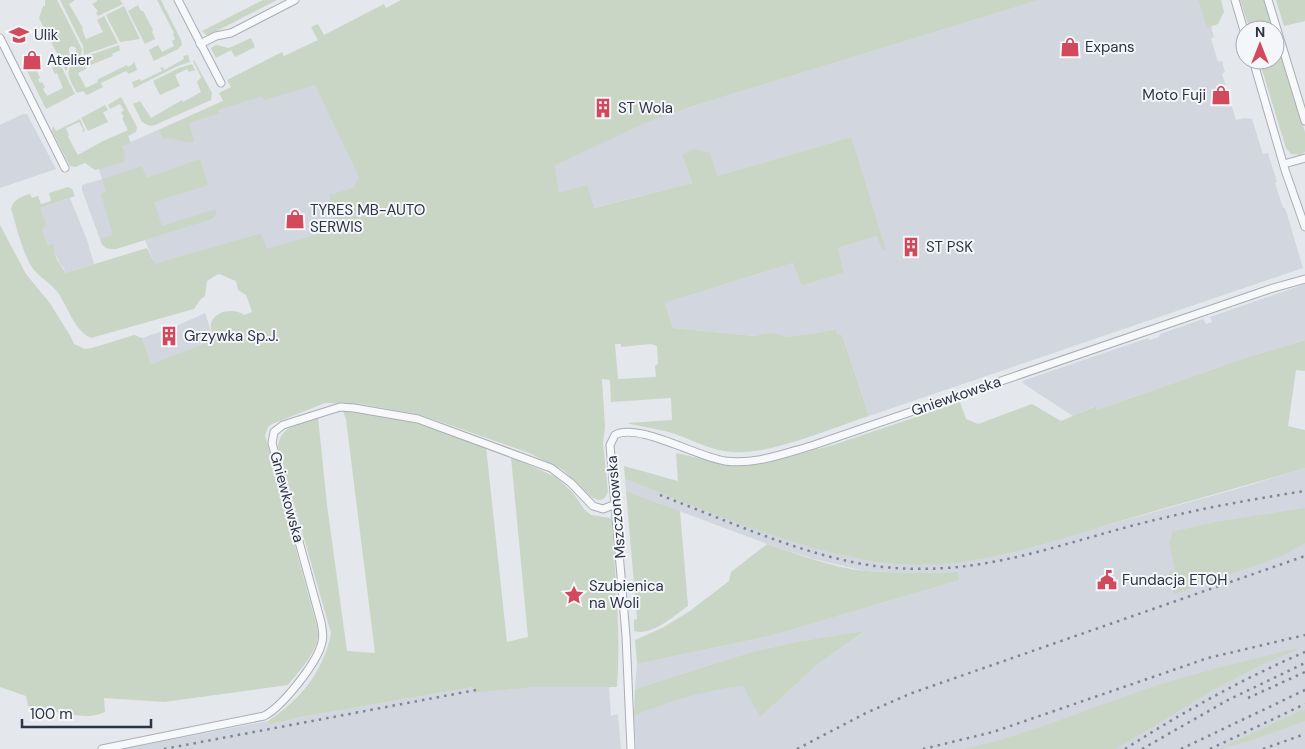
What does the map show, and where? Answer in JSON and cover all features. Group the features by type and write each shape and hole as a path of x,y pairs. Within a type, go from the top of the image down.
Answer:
{"street":[{"path":"178,0 221,83"},
{"path":"200,44 216,36 232,33 295,0"},
{"path":"1235,0 1241,20"},
{"path":"1268,0 1305,121"},
{"path":"0,38 65,168"},
{"path":"1256,70 1305,227"},
{"path":"1284,164 1305,158"},
{"name":"Gniewkowska","path":"610,445 615,435 624,431 651,436 707,457 725,461 748,462 770,458 811,446 1305,278"},
{"name":"Gniewkowska","path":"102,749 264,716 274,710 284,700 316,658 323,640 321,622 272,443 274,432 283,425 340,407 418,419 551,468 571,483 593,506 603,509 616,504"},
{"name":"Mszczonowska","path":"610,445 626,636 631,749"}],"shaded area":[{"path":"1039,0 1198,0 1207,27 1211,26 1214,37 1211,39 1218,62 1222,61 1225,72 1222,74 1236,120 1252,119 1263,154 1268,153 1277,182 1275,183 1283,208 1285,208 1287,214 1303,268 869,416 842,335 838,335 836,329 785,337 673,328 665,303 793,263 801,286 844,273 838,248 877,236 851,137 717,176 682,155 692,183 593,208 559,193 555,166 451,97 641,125 690,107"},
{"path":"310,69 369,183 330,243 271,263 261,233 155,265 145,240 116,249 106,248 102,245 82,190 82,185 102,179 95,158 223,101"},
{"path":"23,114 27,114 56,169 0,188 0,125"},
{"path":"70,198 87,240 94,264 65,273 53,248 54,243 48,245 42,230 40,208"},
{"path":"1305,284 1305,340 1245,358 1097,410 1095,406 1073,416 1022,381 1148,338 1150,340 1159,337 1160,334 1203,319 1206,324 1212,322 1210,317"},
{"path":"205,313 214,340 151,364 142,338 174,327"},
{"path":"1305,468 1305,749 636,749 634,716 672,700 711,690 743,686 761,716 817,665 864,632 796,642 748,653 635,689 637,664 770,636 960,580 958,572 865,571 814,559 767,544 626,491 625,479 769,534 841,555 894,564 921,565 975,560 1025,548"},
{"path":"473,687 475,693 537,687 609,687 611,716 618,714 621,749 123,749 268,721 269,725 301,717"}],"green space":[{"path":"45,0 57,0 82,49 81,56 78,58 76,48 72,46 69,48 69,53 73,54 75,59 70,63 66,71 39,18 43,6 45,6"},
{"path":"60,0 75,0 69,4 83,28 86,39 103,32 97,20 104,16 118,43 84,55 83,46"},
{"path":"97,0 120,0 123,4 98,16 96,13 98,11 92,4"},
{"path":"157,0 161,0 182,45 154,61 149,50 158,45 162,52 174,46 172,41 175,39 174,33"},
{"path":"263,0 277,0 207,36 202,31"},
{"path":"401,0 1039,0 690,107 641,125 555,165 559,193 587,185 594,208 692,183 682,155 694,149 710,153 717,176 851,137 886,250 882,250 877,236 838,248 844,273 801,286 793,263 665,303 673,328 755,336 775,334 785,337 836,329 838,335 842,335 869,416 783,445 748,452 725,451 711,448 669,432 627,423 672,420 671,398 611,402 610,380 602,379 605,427 603,443 608,492 604,499 599,500 591,497 563,470 529,453 421,415 361,404 325,403 272,424 268,427 265,435 318,634 317,642 311,655 288,685 164,702 104,698 105,712 88,716 78,716 28,706 26,696 0,687 0,225 26,274 49,302 74,344 85,349 92,348 134,335 142,338 151,364 214,340 211,324 213,319 220,313 235,311 244,315 252,312 246,295 238,290 236,281 218,274 207,281 205,296 194,309 91,338 79,329 55,289 32,268 19,237 11,209 12,206 18,199 30,194 32,198 38,196 41,204 51,201 49,193 68,187 72,189 75,196 40,208 46,224 42,230 48,245 54,243 56,257 65,273 147,248 155,264 261,233 267,249 338,228 329,195 353,188 359,177 315,85 264,100 262,96 218,110 219,113 189,123 194,141 185,142 171,138 163,139 159,130 223,101 219,93 231,87 227,80 282,52 284,56 318,40 311,27 318,24 324,35 384,4 386,8","holes":["615,344 621,344 621,347 651,344 657,346 658,364 655,366 656,377 618,379"]},
{"path":"1198,0 1221,0 1224,12 1218,24 1207,28"},
{"path":"1240,0 1264,0 1270,20 1247,20"},
{"path":"1276,0 1305,0 1305,21 1285,26 1285,20 1282,20"},
{"path":"138,5 153,30 155,39 145,44 128,11"},
{"path":"124,6 140,39 120,42 106,15"},
{"path":"251,38 255,47 235,57 231,50 216,58 211,48 216,45 229,48"},
{"path":"119,45 120,50 112,54 113,56 88,66 84,57"},
{"path":"188,55 190,62 134,88 132,82 140,79 141,81 162,71 160,68 163,67 164,70 184,59 183,56"},
{"path":"56,56 75,94 46,109 27,71 35,67 40,78 38,79 45,87 43,89 47,96 63,88 57,73 55,74 52,68 54,67 50,59"},
{"path":"82,58 86,69 78,73 86,88 98,82 97,80 127,65 128,67 134,61 137,70 129,74 126,71 101,83 103,87 87,95 83,91 77,93 69,77 69,69"},
{"path":"194,60 212,93 211,100 155,125 150,126 142,122 133,104 140,101 151,118 182,100 183,102 201,92 197,82 201,77"},
{"path":"192,64 195,70 189,72 187,69 175,75 180,86 160,95 153,81 179,68"},
{"path":"1285,68 1305,132 1305,152 1300,155 1291,154 1286,148 1262,70 1285,70"},
{"path":"121,97 137,127 136,132 128,136 131,143 122,146 126,155 123,162 95,170 85,163 76,167 70,166 52,131 53,126 56,131 80,119 85,131 82,132 83,129 79,122 66,128 68,137 78,155 128,130 122,118 124,117 121,112 124,111 120,104 110,109 108,105"},
{"path":"105,105 108,110 103,112 108,122 88,131 81,118"},
{"path":"200,159 208,185 154,202 162,226 216,209 216,214 212,219 116,249 108,248 102,244 100,239 113,235 101,194 106,192 102,179 142,166 146,178"},
{"path":"1305,340 1305,371 1296,370 1288,426 1305,430 1305,468 1040,545 982,559 924,565 895,564 861,559 793,542 724,518 625,479 624,466 678,481 676,453 734,466 765,463 833,445 960,402 966,419 978,424 1032,404 1061,421 1096,406 1097,410 1245,358"},
{"path":"343,411 410,421 486,447 507,642 528,637 511,457 556,477 573,493 584,509 591,515 612,520 618,624 617,687 537,687 475,693 473,687 301,717 269,725 268,721 290,704 309,683 323,660 331,633 278,447 282,434 292,426 318,417 327,505 347,651 375,653 346,419"},
{"path":"626,491 680,511 688,606 655,628 641,632 634,631 634,620 637,619"},
{"path":"1305,508 1305,543 1282,556 1174,594 1168,579 1169,572 1175,570 1169,541 1172,537 1172,532 1216,522"},
{"path":"767,544 841,567 866,571 958,572 960,580 770,636 637,664 635,640 662,628 690,611 729,581 731,572"},
{"path":"865,631 817,665 760,717 743,686 687,697 634,716 635,689 748,653 796,642"},
{"path":"1297,648 1297,650 1263,664 1215,689 1116,749 965,749 1044,726 1122,697 1175,680"},
{"path":"1305,709 1305,721 1249,741 1218,749"}],"railway":[{"path":"660,495 766,536 821,554 875,566 910,569 943,568 1005,560 1174,515 1305,491"},
{"path":"797,749 866,713 912,693 1305,556"},
{"path":"923,749 993,732 1208,658 1305,635"},
{"path":"1125,749 1213,697 1258,673 1305,652"},
{"path":"1142,749 1228,700 1305,663"},
{"path":"1248,698 1305,672"},
{"path":"164,749 476,690"},
{"path":"1181,749 1305,690"},
{"path":"1210,749 1305,704"},
{"path":"1263,749 1305,734"}],"place":[{"name":"Ulik","path":"19,35"},
{"name":"Expans","path":"1070,47"},
{"name":"Atelier","path":"32,60"},
{"name":"Moto Fuji","path":"1221,95"},
{"name":"ST Wola","path":"603,108"},
{"name":"TYRES MB-AUTO SERWIS","path":"295,219"},
{"name":"ST PSK","path":"911,247"},
{"name":"Grzywka Sp.J.","path":"169,336"},
{"name":"Fundacja ETOH","path":"1107,580"},
{"name":"Szubienica na Woli","path":"574,595"}]}
